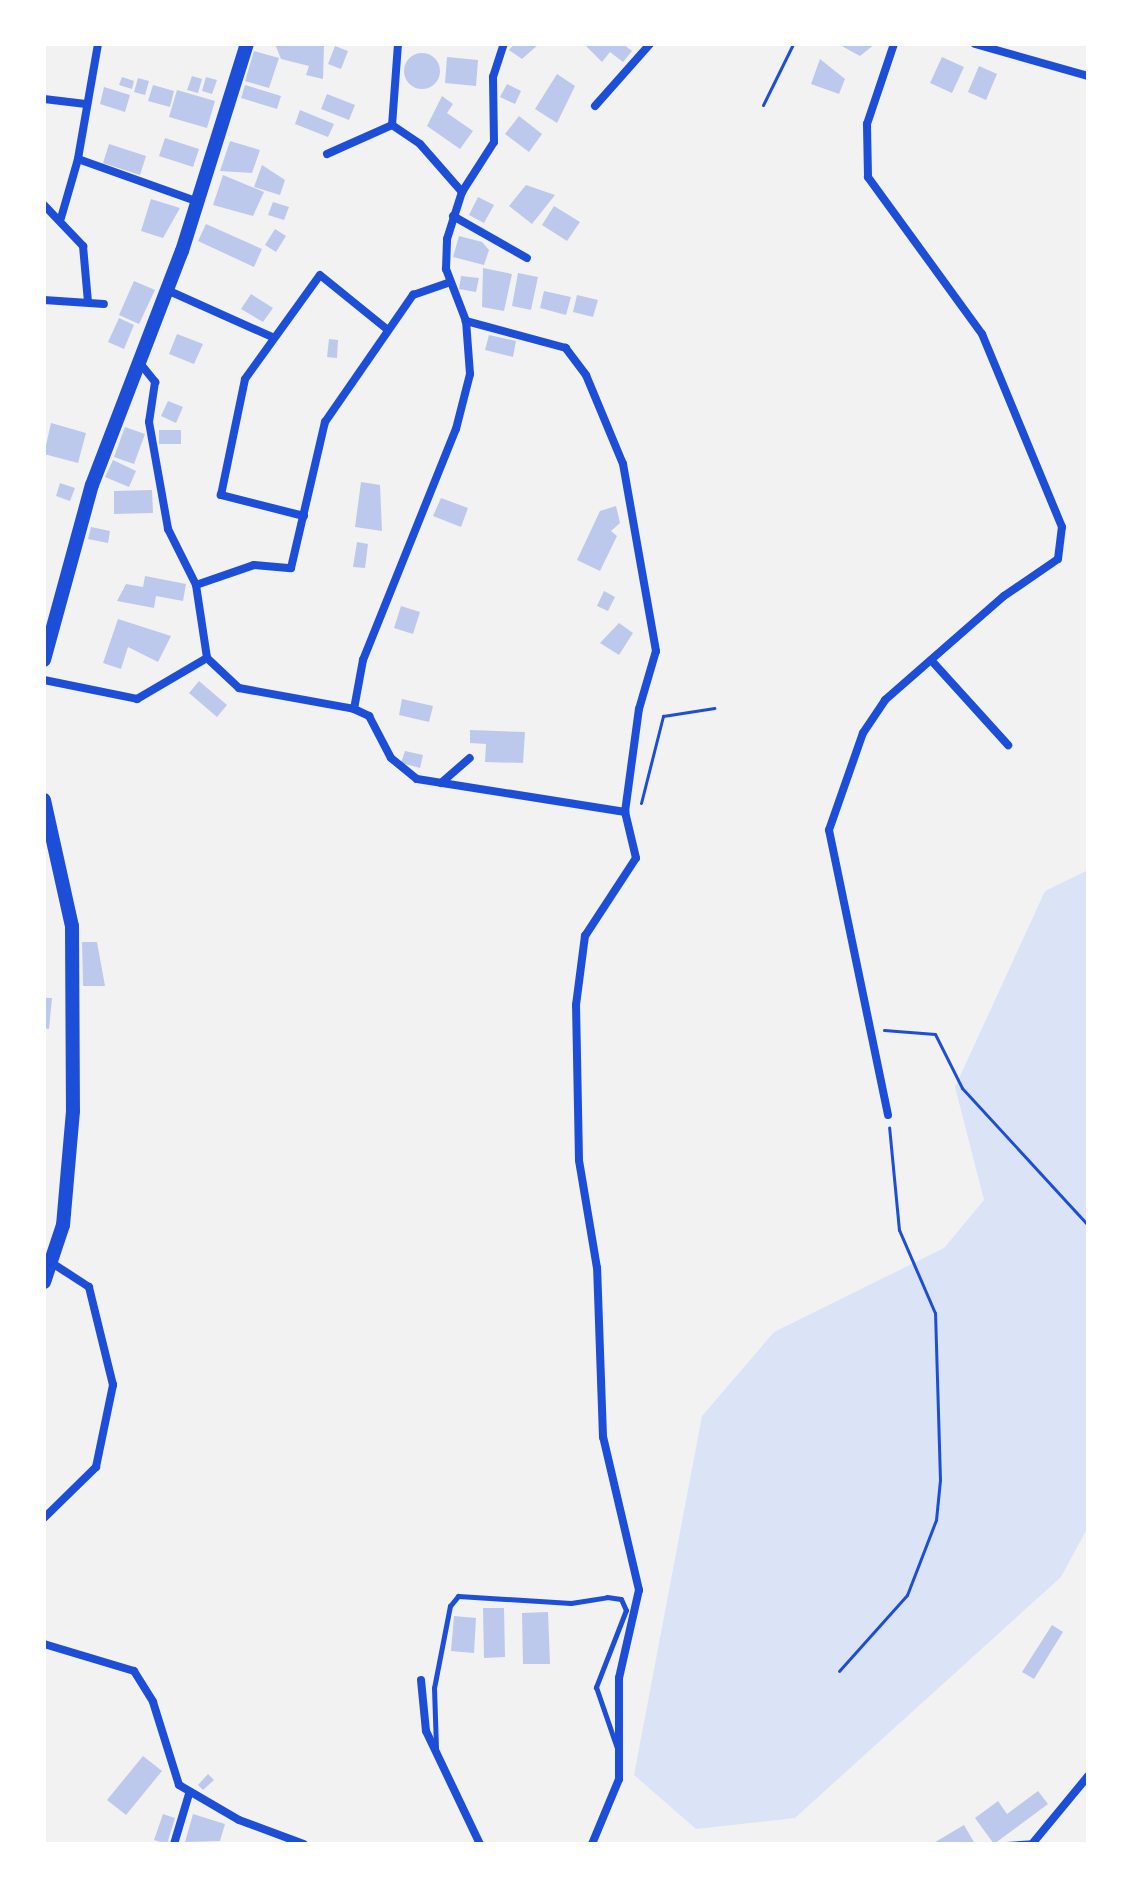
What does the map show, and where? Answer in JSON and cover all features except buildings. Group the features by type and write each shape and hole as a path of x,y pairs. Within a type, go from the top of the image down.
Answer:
{"main road":[{"path":"44,660 78,530 199,202 247,44"},
{"path":"44,800 72,926 71,1165 52,1263 44,1282"}],"street":[{"path":"61,218 78,159 98,44"},
{"path":"392,125 398,44"},
{"path":"354,709 363,660 456,429 470,374 466,321 450,282 453,216 462,192 494,142 493,77 504,44"},
{"path":"595,106 650,44"},
{"path":"888,1115 829,830 863,733 885,700 1058,559 1062,527 982,334 868,177 867,124 894,44"},
{"path":"975,44 1088,76"},
{"path":"44,99 86,104"},
{"path":"327,154 392,125"},
{"path":"392,125 420,144 462,192"},
{"path":"78,159 199,202"},
{"path":"44,205 61,218 83,246 88,302"},
{"path":"453,216 527,258"},
{"path":"304,516 221,495 245,379 272,337 320,275 388,330"},
{"path":"196,585 254,565 291,568 325,422 413,295 450,282"},
{"path":"167,290 272,337"},
{"path":"44,300 104,304"},
{"path":"466,321 566,348 586,375 623,464 656,651 639,709 625,812 636,858 585,936 576,1005 579,1160 597,1268 603,1437 639,1590 619,1678 619,1779 592,1844"},
{"path":"139,362 155,382 149,422 168,529 196,585 207,658 239,688 354,709 381,730 403,772 441,783 625,812"},
{"path":"44,680 137,699 207,658"},
{"path":"931,660 1008,745"},
{"path":"441,783 470,758"},
{"path":"44,1518 96,1467 113,1398 110,1357 89,1287 52,1263"},
{"path":"44,1644 112,1662 144,1680 170,1769 189,1794 281,1840 304,1844"},
{"path":"421,1680 436,1754 480,1844"},
{"path":"1034,1843 1088,1776"},
{"path":"174,1844 189,1794"}],"lane":[{"path":"436,1754 434,1688 450,1606 458,1596 621,1599 623,1629 596,1687 618,1749"},
{"path":"1006,1844 1034,1843"}],"path":[{"path":"763,105 793,44"},
{"path":"625,812 644,801 663,716 714,708"},
{"path":"870,1030 935,1034 962,1088 1088,1225"},
{"path":"839,1671 907,1595 936,1520 940,1480 935,1313 899,1230 888,1115"}],"shaded area":[{"path":"1088,870 1088,1527 1061,1577 795,1818 696,1829 634,1775 702,1416 774,1332 944,1248 984,1200 955,1087 1045,891"}]}
